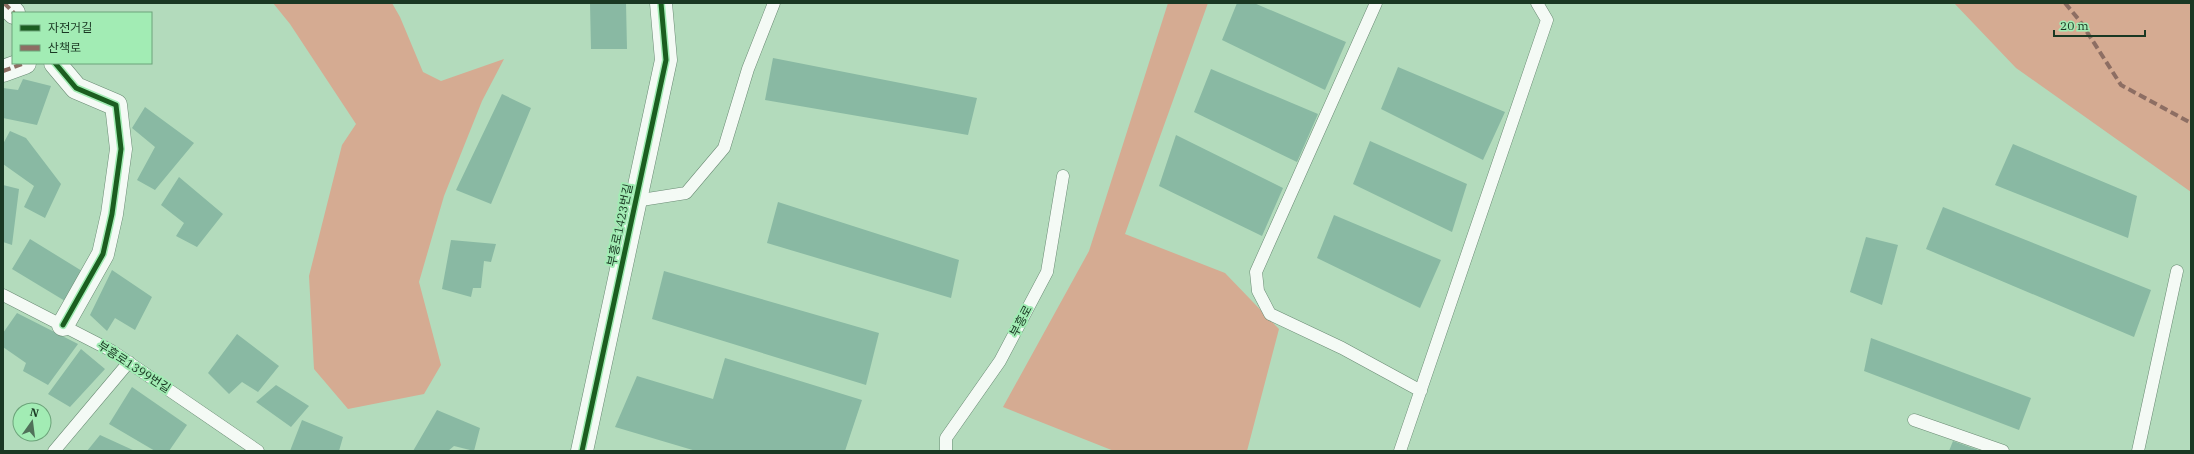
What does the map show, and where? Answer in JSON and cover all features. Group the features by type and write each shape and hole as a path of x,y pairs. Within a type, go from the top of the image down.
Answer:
{"street":[{"path":"4,3 13,12"},
{"name":"부흥로1423번길","path":"582,451 666,60 661,3"},
{"path":"3,71 22,64"},
{"path":"56,64 76,88 116,105 121,149 112,214 103,254 63,325"}],"lane":[{"path":"635,201 686,193 724,148 748,69 774,3"},
{"path":"1376,3 1256,272 1258,291 1270,314 1342,348 1421,391"},
{"path":"1400,451 1547,20 1537,3"},
{"name":"부흥로","path":"946,451 946,438 1000,361 1048,272 1063,176"},
{"path":"2138,451 2177,271"},
{"name":"부흥로1399번길","path":"3,295 112,351 258,451"},
{"path":"54,451 129,362"},
{"path":"1914,420 2003,451"}],"shaded area":[{"path":"273,3 392,3 400,17 423,72 441,81 504,59 482,101 444,196 419,282 441,365 424,394 348,409 314,369 309,276 342,145 356,124 290,24"},
{"path":"1168,3 1208,3 1125,234 1225,273 1279,329 1247,451 1114,451 1003,407 1089,251"},
{"path":"1954,3 2191,3 2191,192 2016,68"}],"building":[{"path":"590,3 626,3 627,49 591,49"},
{"path":"1237,3 1254,3 1346,42 1325,90 1222,40"},
{"path":"773,58 977,98 968,135 765,100"},
{"path":"1398,67 1505,112 1483,160 1381,109"},
{"path":"1211,69 1318,114 1297,162 1194,112"},
{"path":"23,79 51,86 37,125 3,118 3,88 18,90"},
{"path":"502,94 531,108 491,204 456,190"},
{"path":"145,107 194,143 155,190 137,180 155,147 132,128"},
{"path":"10,131 26,138 61,184 45,218 24,207 34,186 3,164 3,144"},
{"path":"1176,135 1283,188 1262,236 1159,186"},
{"path":"1370,141 1467,184 1452,232 1353,184"},
{"path":"2013,144 2137,196 2128,238 1995,185"},
{"path":"179,177 223,214 197,247 176,236 184,223 161,205"},
{"path":"3,185 19,189 12,245 3,242"},
{"path":"778,202 959,260 951,298 767,243"},
{"path":"1943,207 2151,290 2134,337 1926,249"},
{"path":"1334,215 1441,260 1420,308 1317,258"},
{"path":"1866,237 1898,245 1882,305 1850,292"},
{"path":"30,239 82,271 65,301 12,269"},
{"path":"451,240 496,244 491,262 484,261 481,288 473,288 471,297 442,289"},
{"path":"112,270 152,297 135,330 115,318 107,331 90,315"},
{"path":"664,271 879,333 866,385 652,319"},
{"path":"17,313 78,344 48,385 23,371 26,363 3,347 3,333"},
{"path":"237,334 279,366 258,392 242,382 229,394 208,373"},
{"path":"1871,338 2031,398 2019,430 1864,371"},
{"path":"81,349 105,369 70,407 48,394"},
{"path":"725,358 862,400 845,451 696,451 615,427 637,376 713,399"},
{"path":"276,385 309,406 291,427 256,402"},
{"path":"132,387 187,425 169,451 155,451 109,424"},
{"path":"437,410 480,428 474,451 454,446 448,451 413,451"},
{"path":"302,420 343,437 339,451 290,451"},
{"path":"100,435 135,451 87,451"},
{"path":"1953,441 1981,451 1949,451"}],"marked path":[{"path":"4,3 13,12"},
{"path":"2065,3 2080,21 2121,85 2191,123"},
{"path":"3,71 22,64"}],"cycle path":[{"path":"582,451 666,60 661,3"},
{"path":"56,64 76,88 116,105 121,149 112,214 103,254 63,325"}]}
